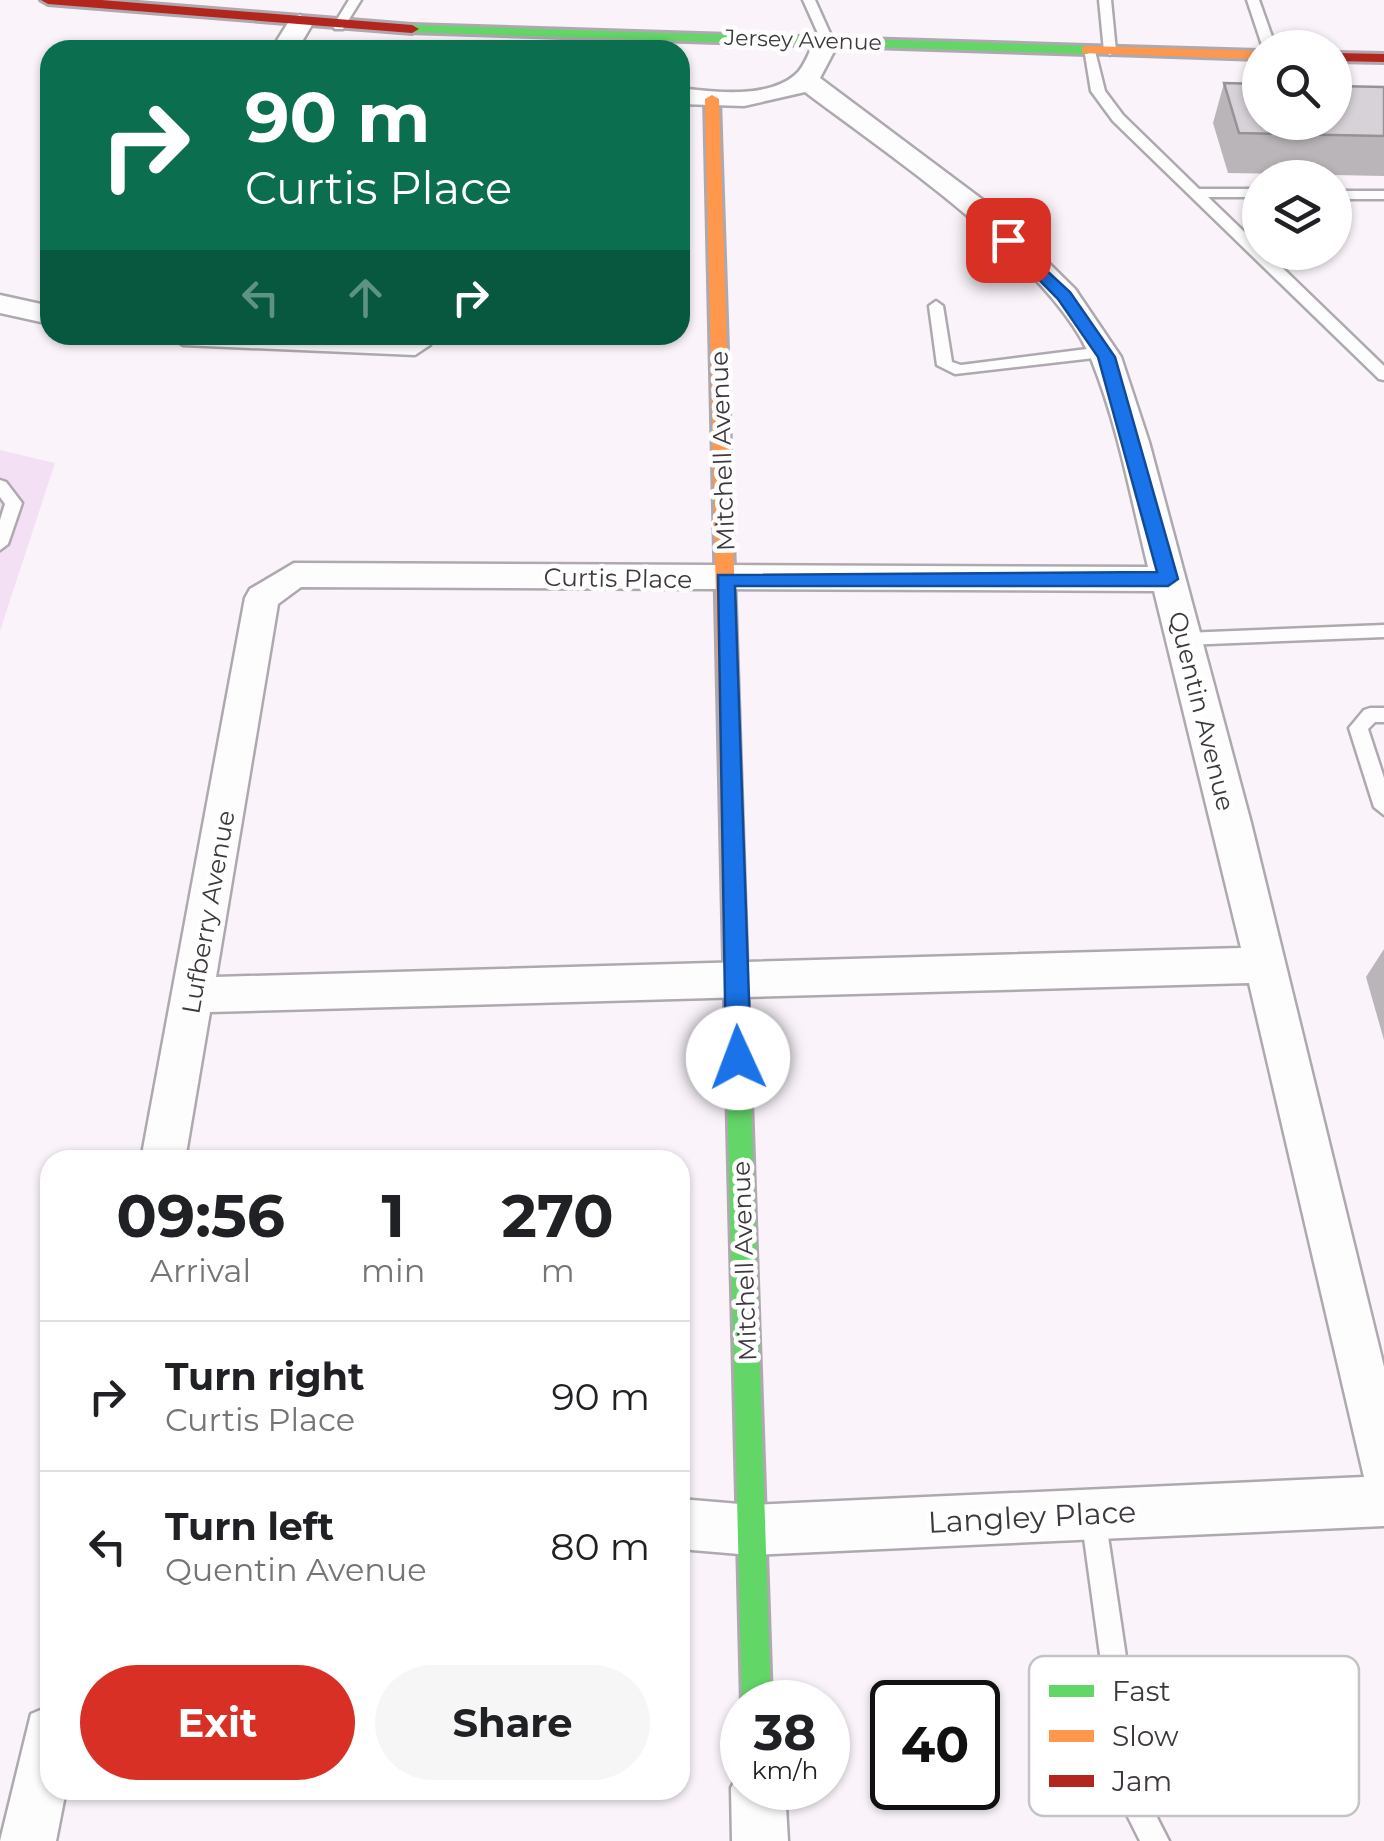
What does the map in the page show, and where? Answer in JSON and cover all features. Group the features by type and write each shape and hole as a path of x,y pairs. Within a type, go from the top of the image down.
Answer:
{"street":[{"name":"Jersey Avenue","path":"48,0 452,40"},
{"path":"290,40 300,24"},
{"name":"Jersey Avenue","path":"690,41 827,40 1242,55"},
{"path":"690,97 760,96 806,80 827,40"},
{"path":"1352,57 1384,58"},
{"name":"Quentin Avenue","path":"806,80 981,212 1064,295 1103,352 1133,442 1184,639 1384,1467"},
{"name":"Mitchell Avenue","path":"712,99 755,1680"},
{"path":"0,304 40,314"},
{"name":"Curtis Place","path":"251,664 262,598 294,575 725,580 1168,579"},
{"name":"Lufberry Avenue","path":"165,1150 251,664"},
{"path":"194,996 1265,965"},
{"name":"Langley Place","path":"690,1525 751,1530 1384,1501"},
{"path":"28,1841 40,1782"},
{"path":"759,1810 760,1841"}],"lane":[{"path":"339,26 355,0"},
{"path":"809,0 827,40"},
{"path":"1105,0 1098,91 1118,118 1384,374"},
{"path":"1253,0 1264,30"},
{"path":"1196,192 1242,193"},
{"path":"1352,194 1384,195"},
{"path":"936,306 945,365 960,370 1103,352"},
{"path":"0,486 14,503 0,544"},
{"path":"1184,639 1384,630"},
{"path":"1384,715 1370,715 1358,728 1384,807"},
{"path":"1093,1514 1113,1656"},
{"path":"1142,1816 1155,1841"}],"shaded area":[{"path":"0,450 55,463 0,631"}],"building":[{"path":"1224,83 1242,84 1239,133"},
{"path":"1352,86 1384,87 1384,136 1352,135"}],"traffic: fast":[{"path":"412,29 1087,50"},
{"path":"734,917 755,1680"}],"traffic: slow":[{"path":"1087,50 1242,54"},
{"path":"712,99 734,917"}],"traffic: jam":[{"path":"48,0 412,29"},
{"path":"1352,57 1384,58"}],"route":[{"path":"738,1058 725,580 1168,579 1133,442 1106,357 1064,295 1008,240"}]}
